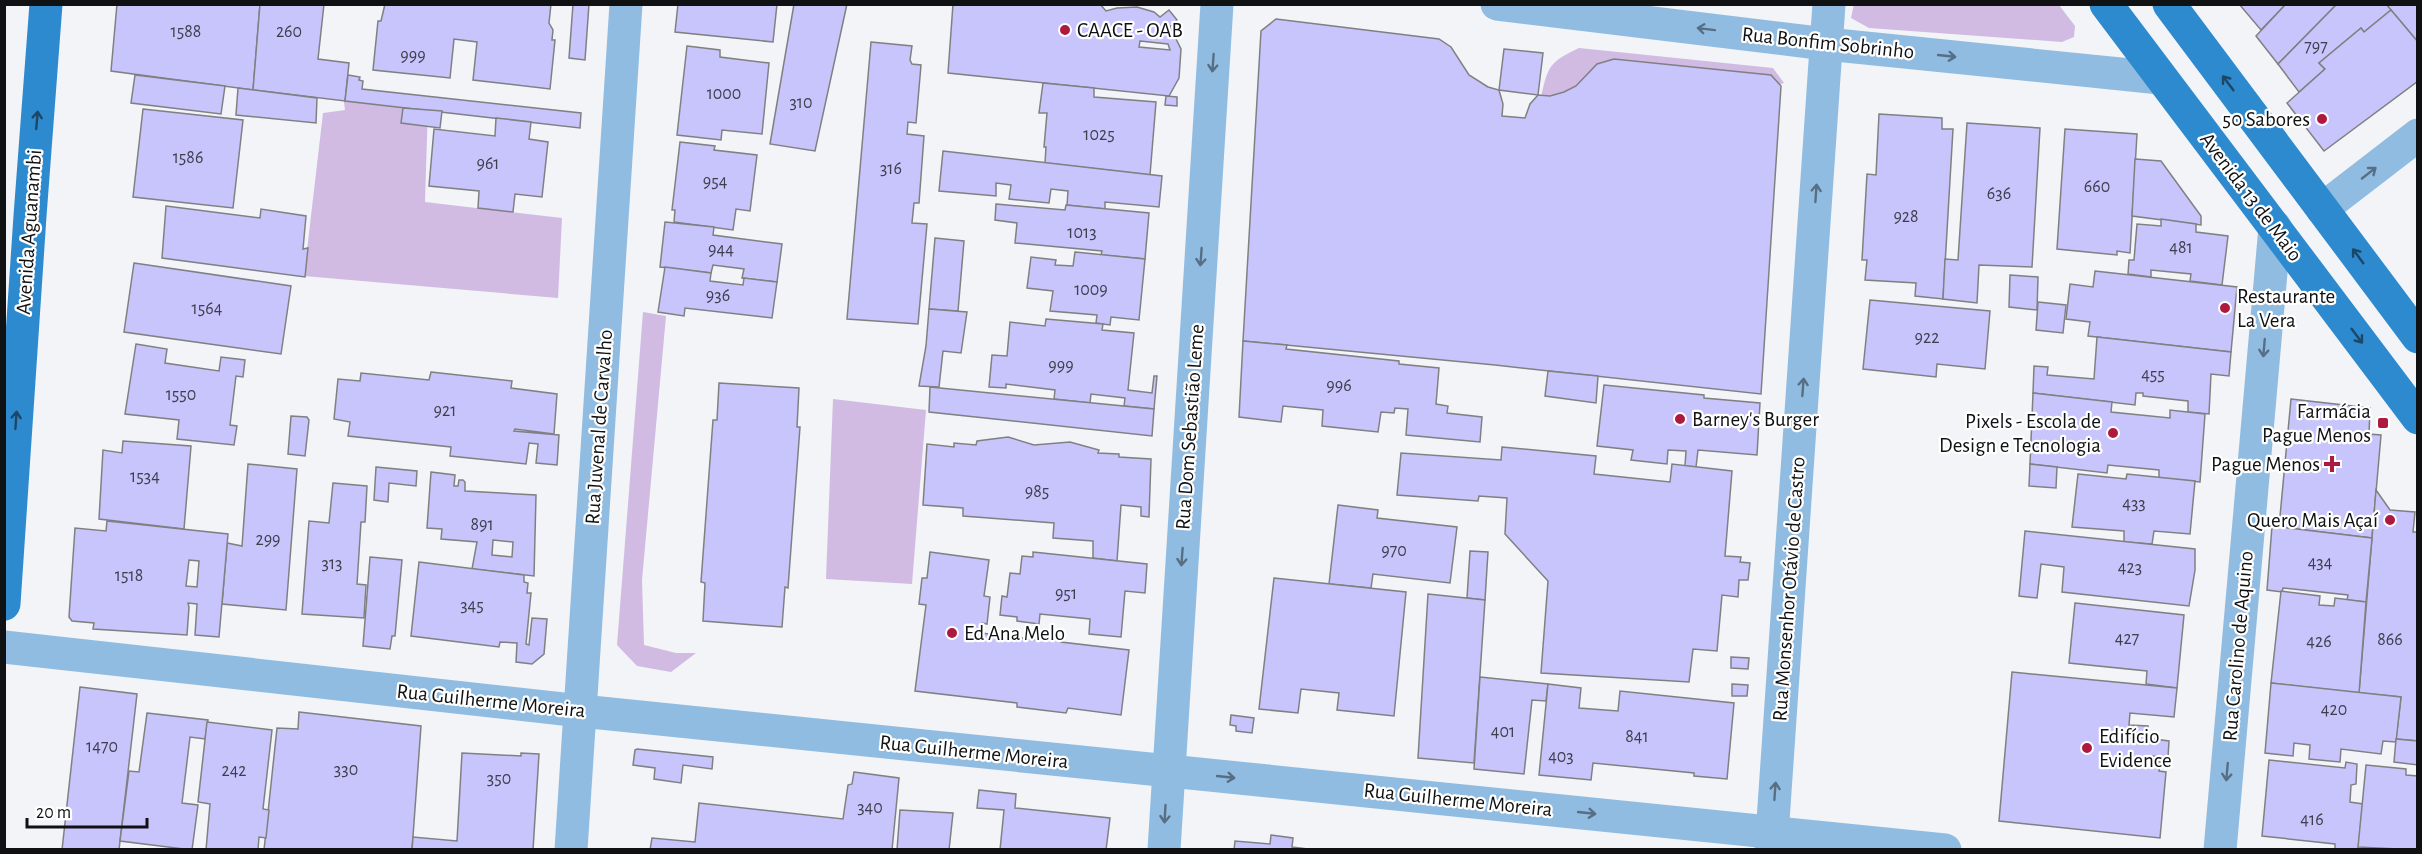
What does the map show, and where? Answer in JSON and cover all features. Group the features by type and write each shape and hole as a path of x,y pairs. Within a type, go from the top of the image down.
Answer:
{"main road":[{"name":"Avenida Aguanambi","path":"4,604 46,4"},
{"name":"Avenida 13 de Maio","path":"2106,4 2418,418"},
{"path":"2169,4 2418,337"}],"street":[{"name":"Rua Juvenal de Carvalho","path":"571,849 626,4"},
{"name":"Rua Dom Sebastião Leme","path":"1164,849 1217,4"},
{"name":"Rua Bonfim Sobrinho","path":"1497,4 1826,44 2160,78"},
{"name":"Rua Monsenhor Otávio de Castro","path":"1772,841 1828,4"},
{"path":"2322,209 2418,135"},
{"name":"Rua Carolino de Aquino","path":"2220,849 2274,227"},
{"name":"Rua Guilherme Moreira","path":"4,646 581,711 1168,771 1772,841 1945,849"}],"shaded area":[{"path":"1854,4 2059,5 2075,26 2074,37 2062,42 1869,28 1851,18"},
{"path":"1579,48 1773,68 1784,83 1727,99 1541,97 1548,71 1556,61"},
{"path":"343,94 428,105 425,202 562,218 558,298 304,276 323,113 345,110"},
{"path":"643,312 666,316 642,580 644,645 676,653 696,653 671,672 637,666 617,645"},
{"path":"833,399 926,410 912,584 826,579"}],"building":[{"path":"117,4 260,4 253,90 111,71"},
{"path":"260,4 324,4 318,59 349,63 345,101 253,90"},
{"path":"385,4 551,4 549,23 553,30 552,40 555,40 550,89 473,80 477,42 454,39 450,78 373,70 378,21 381,21"},
{"path":"573,4 589,4 585,60 569,58"},
{"path":"678,4 777,4 773,42 675,32"},
{"path":"794,4 847,4 815,151 770,144"},
{"path":"953,4 1100,4 1106,11 1137,7 1154,12 1160,17 1169,10 1177,20 1170,27 1181,49 1179,78 1169,96 948,73","holes":["1140,41 1168,44 1170,50 1139,47"]},
{"path":"2239,4 2286,4 2261,30"},
{"path":"2286,4 2337,4 2278,64 2256,36"},
{"path":"2386,4 2418,4 2418,42 2391,10"},
{"path":"2386,4 2391,10 2364,32 2361,28 2319,63 2325,69 2299,92 2278,64 2336,5"},
{"path":"2391,10 2418,42 2418,81 2324,151 2287,103 2325,69 2319,63 2361,28 2364,32"},
{"path":"1276,19 1439,39 1451,47 1469,75 1488,87 1499,90 1503,104 1502,116 1525,118 1530,104 1538,95 1550,96 1564,92 1576,86 1597,64 1614,59 1771,75 1781,86 1761,394 1243,341 1261,31"},
{"path":"871,42 912,46 910,60 912,64 921,65 916,123 908,122 907,134 924,136 919,203 914,203 912,223 927,224 918,324 847,319"},
{"path":"687,46 720,50 720,57 769,63 762,134 722,130 721,140 677,135"},
{"path":"1504,49 1543,53 1538,95 1499,90"},
{"path":"135,75 225,86 221,114 131,103"},
{"path":"348,75 360,77 359,80 363,81 362,89 581,113 580,128 345,101"},
{"path":"1043,83 1094,88 1094,97 1156,102 1150,175 1045,163 1047,113 1039,113"},
{"path":"238,88 317,98 316,123 236,115"},
{"path":"1166,96 1177,97 1177,106 1165,105"},
{"path":"403,108 442,111 440,128 401,123"},
{"path":"143,109 243,120 233,208 133,197"},
{"path":"1879,114 1942,118 1942,129 1953,129 1943,299 1915,296 1916,283 1865,280 1867,260 1862,260 1867,174 1876,175"},
{"path":"496,118 531,122 529,139 548,142 542,197 515,194 513,212 478,208 479,191 429,186 434,129 495,136"},
{"path":"1967,123 2040,128 2032,267 1979,265 1977,303 1943,299 1945,259 1958,260"},
{"path":"2065,129 2137,134 2130,253 2117,251 2117,255 2057,249"},
{"path":"680,142 715,146 714,150 757,155 750,211 736,209 733,230 674,222 675,210 672,210"},
{"path":"943,151 1162,176 1159,207 1105,202 1105,209 1067,205 1068,191 1051,189 1049,203 1009,199 1011,185 996,183 996,196 939,191"},
{"path":"2135,159 2161,161 2201,216 2201,225 2132,216"},
{"path":"996,204 1065,210 1066,205 1149,213 1145,259 1101,255 1102,251 1015,243 1017,223 995,220"},
{"path":"166,206 260,218 261,209 306,216 303,249 308,248 305,277 162,258"},
{"path":"2161,219 2196,224 2196,232 2228,236 2222,285 2190,281 2191,274 2151,270 2151,277 2128,274 2129,260 2134,260 2137,224 2161,226"},
{"path":"665,222 714,227 713,235 782,244 777,282 742,278 744,269 713,265 711,273 660,267"},
{"path":"935,238 964,241 958,311 929,309"},
{"path":"1075,252 1145,259 1139,320 1111,317 1110,325 1096,323 1097,315 1050,311 1053,291 1027,288 1031,257 1056,260 1055,265 1073,266"},
{"path":"134,263 291,286 281,354 124,332"},
{"path":"665,267 711,273 710,281 743,285 744,278 777,282 772,318 685,308 684,316 658,312"},
{"path":"2095,271 2237,287 2231,352 2088,336 2090,322 2066,319 2070,284 2093,287"},
{"path":"2010,275 2038,277 2037,310 2009,307"},
{"path":"1870,300 1990,311 1985,369 1937,364 1936,377 1863,369"},
{"path":"2038,302 2066,305 2063,333 2036,330"},
{"path":"929,309 967,312 961,353 943,351 939,387 919,386"},
{"path":"1046,319 1103,324 1102,330 1134,333 1128,390 1152,393 1154,376 1157,376 1154,409 1124,406 1125,398 1091,394 1090,403 1054,399 1055,390 1006,384 1006,388 989,387 992,355 1007,356 1010,322 1045,326"},
{"path":"2097,337 2231,352 2229,376 2211,374 2209,414 2188,412 2188,401 2143,396 2143,393 2136,393 2135,405 2033,393 2034,366 2048,367 2047,375 2094,379"},
{"path":"1243,341 1287,345 1286,349 1399,361 1399,364 1439,368 1436,404 1448,406 1447,413 1482,417 1480,442 1406,435 1408,409 1395,408 1394,413 1381,412 1378,432 1322,426 1323,410 1283,406 1281,422 1239,417"},
{"path":"136,344 167,349 165,363 219,371 221,357 245,360 243,377 236,376 230,425 237,426 234,445 177,439 179,420 125,414"},
{"path":"1548,371 1598,376 1596,403 1545,396"},
{"path":"431,372 512,381 511,388 557,394 554,434 515,429 514,431 559,435 557,465 536,463 538,444 529,443 526,464 450,456 451,447 348,436 350,422 334,419 338,379 360,381 361,373 429,380"},
{"path":"719,383 799,388 797,427 800,427 788,588 785,587 782,627 703,621 705,583 701,582 713,420 717,420"},
{"path":"1604,385 1760,403 1757,455 1698,450 1696,467 1685,466 1686,451 1668,450 1667,464 1631,460 1633,450 1597,446"},
{"path":"930,387 1154,409 1152,436 929,412"},
{"path":"2033,393 2112,402 2111,412 2170,418 2170,410 2205,414 2200,482 2159,478 2159,470 2108,465 2107,473 2030,464"},
{"name":"Pague Menos","path":"2291,399 2370,408 2369,434 2381,435 2372,538 2279,527"},
{"path":"291,416 307,417 309,420 305,456 288,454"},
{"path":"1008,437 1034,445 1070,442 1099,450 1098,453 1151,459 1149,517 1141,516 1141,507 1121,505 1117,561 1093,558 1093,541 1053,538 1054,523 963,516 963,508 923,505 927,444 954,447 954,443 976,445 977,441"},
{"path":"123,441 191,446 184,529 99,519 103,450 122,453"},
{"path":"1502,447 1596,456 1594,474 1670,482 1672,464 1732,471 1725,556 1741,557 1740,562 1750,563 1748,580 1739,580 1738,597 1722,595 1717,651 1693,649 1689,682 1541,673 1548,581 1505,534 1507,498 1479,496 1478,501 1397,495 1401,453 1501,460"},
{"path":"248,464 297,469 286,610 222,604 227,543 242,546"},
{"path":"2030,464 2057,467 2056,488 2029,486"},
{"path":"376,467 417,471 416,486 389,483 388,502 374,500"},
{"path":"431,472 455,475 454,486 458,486 459,480 463,480 465,491 536,495 534,576 472,569 477,542 441,539 442,529 427,528","holes":["493,540 513,542 512,557 492,555"]},
{"path":"2078,474 2126,479 2127,474 2195,481 2190,534 2154,531 2152,544 2124,542 2124,531 2072,527"},
{"path":"333,483 367,486 365,522 361,522 357,584 366,585 364,618 302,614 309,521 329,523"},
{"path":"2376,490 2390,510 2415,512 2413,532 2418,532 2418,741 2396,739 2401,697 2359,693"},
{"path":"1338,505 1378,510 1377,518 1457,527 1450,583 1373,574 1371,588 1329,584"},
{"path":"107,521 228,534 219,637 195,635 197,604 188,603 187,635 93,629 94,623 72,621 69,617 75,528 106,531","holes":["189,560 199,561 197,587 186,586"]},
{"path":"2272,526 2372,538 2366,602 2347,600 2348,595 2283,588 2282,592 2267,590"},
{"path":"2025,531 2195,549 2195,570 2189,606 2062,592 2064,567 2041,564 2037,598 2019,596"},
{"path":"1470,551 1488,552 1485,600 1467,598"},
{"name":"Ed Ana Melo","path":"930,552 989,560 984,596 990,597 987,624 982,623 981,633 1037,640 1038,634 1062,637 1061,642 1129,650 1121,715 1068,708 1066,713 1017,707 1017,703 915,691 926,605 919,604 922,578 927,578"},
{"path":"1033,552 1147,564 1145,593 1125,591 1121,637 1089,634 1090,619 1040,614 1039,624 1017,621 1017,617 1000,615 1002,596 1007,597 1010,573 1020,574 1022,556 1033,557"},
{"path":"370,557 402,560 395,636 392,636 390,649 363,646"},
{"path":"419,562 524,575 524,582 528,583 527,593 531,593 526,644 529,645 532,618 547,619 544,654 532,664 516,662 517,643 500,642 499,647 411,636"},
{"path":"1274,578 1406,592 1394,716 1337,710 1339,693 1301,689 1298,713 1259,709"},
{"path":"2281,591 2320,596 2319,605 2334,606 2335,598 2366,602 2359,693 2271,683"},
{"path":"1428,594 1485,600 1474,763 1418,758"},
{"path":"2075,603 2184,615 2177,688 2146,684 2147,671 2069,663"},
{"path":"1731,657 1749,658 1748,669 1731,668"},
{"name":"Edifício Evidence","path":"2012,672 2177,688 2174,717 2130,713 2129,725 2148,726 2146,738 2169,741 2168,757 2152,756 2152,761 2161,762 2159,771 2166,772 2160,838 1999,821"},
{"path":"1480,677 1548,684 1546,701 1532,700 1524,774 1474,769"},
{"path":"2271,683 2401,697 2396,742 2383,741 2381,754 2341,749 2340,762 2309,759 2310,745 2294,743 2293,756 2265,753"},
{"path":"1548,684 1581,688 1579,708 1618,711 1620,691 1734,703 1727,779 1694,776 1694,773 1593,763 1591,780 1539,775"},
{"path":"1732,684 1748,685 1747,696 1732,696"},
{"path":"80,687 137,694 119,850 62,850"},
{"path":"299,712 421,726 412,850 264,850 277,728 298,729"},
{"path":"147,713 208,720 205,739 190,737 182,803 198,805 192,850 120,841 129,771 139,772"},
{"path":"1231,715 1254,718 1252,733 1236,731 1236,726 1230,725"},
{"path":"207,722 272,730 263,809 269,810 266,838 259,837 258,850 206,850 210,804 198,802"},
{"path":"2396,739 2418,741 2418,765 2394,762"},
{"path":"637,749 713,757 712,769 683,765 681,783 654,779 655,768 633,765"},
{"path":"462,753 521,756 521,753 539,754 533,850 412,850 413,837 457,841"},
{"path":"2269,760 2345,768 2346,762 2357,764 2356,784 2351,785 2350,802 2363,804 2358,850 2335,850 2335,844 2262,836"},
{"path":"2366,765 2406,769 2406,775 2418,776 2418,850 2358,847"},
{"path":"854,772 899,778 892,850 650,850 652,838 695,842 699,803 843,819 848,785 852,784"},
{"path":"979,790 1016,794 1015,808 1110,818 1106,850 1000,850 1004,810 977,808"},
{"path":"900,810 953,813 949,850 897,850"},
{"path":"1271,835 1293,838 1292,847 1316,850 1234,850 1235,841 1270,844"}],"place":[{"name":"CAACE - OAB","path":"1065,30"},
{"name":"50 Sabores","path":"2322,119"},
{"name":"Restaurante La Vera","path":"2225,308"},
{"name":"Barney's Burger","path":"1680,419"},
{"name":"Farmácia Pague Menos","path":"2383,423"},
{"name":"Pixels - Escola de Design e Tecnologia","path":"2113,433"},
{"name":"Pague Menos","path":"2332,464"},
{"name":"Quero Mais Açaí","path":"2390,520"},
{"name":"Ed Ana Melo","path":"952,633"},
{"name":"Edifício Evidence","path":"2087,748"}]}
